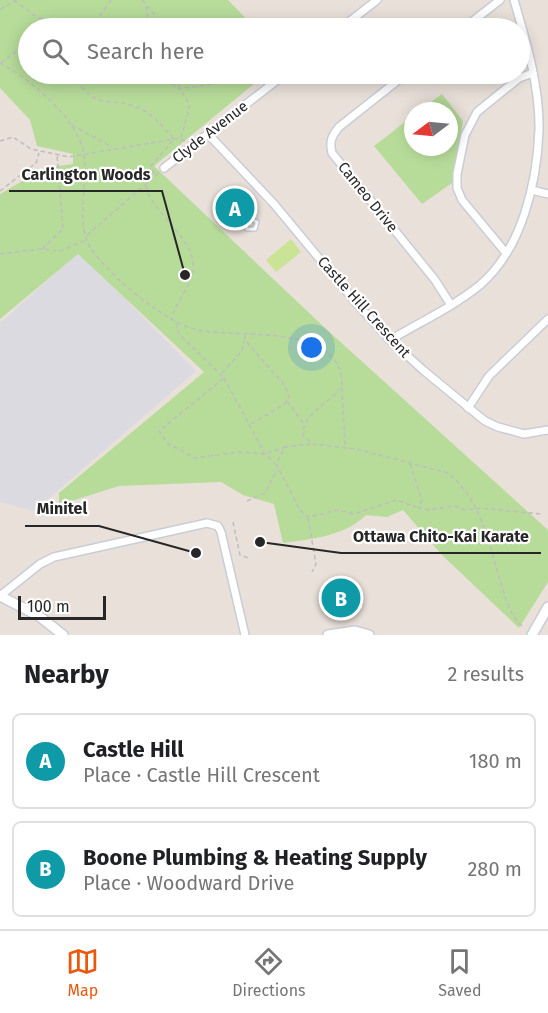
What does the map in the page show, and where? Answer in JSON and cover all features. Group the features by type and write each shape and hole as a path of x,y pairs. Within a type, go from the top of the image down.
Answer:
{"street":[{"path":"354,18 376,0"},
{"path":"477,18 500,0"},
{"path":"514,0 518,18"},
{"path":"390,340 451,305 480,284 506,253 519,228 532,190 539,129 530,65"},
{"name":"Clyde Avenue","path":"164,168 272,84"},
{"name":"Cameo Drive","path":"394,84 339,128 332,136 330,145 332,153 435,280 451,305"},
{"path":"506,253 462,200 457,188 457,174 465,135 477,112 512,84"},
{"name":"Castle Hill Crescent","path":"208,134 274,204 390,340 468,408 498,427 525,434 548,430"},
{"path":"532,190 548,194"},
{"path":"468,408 489,376 548,319"},
{"path":"63,635 39,616 0,596 40,564 54,557 207,523 218,526 221,532 245,635"},
{"path":"532,635 548,607"},
{"path":"328,635 355,631 369,635"}],"lane":[{"path":"249,218 255,219 259,216"},
{"path":"244,223 247,230 253,230 257,226 255,219"}],"path":[{"path":"98,18 111,0"},
{"path":"142,0 159,18"},
{"path":"0,9 16,1 38,18"},
{"path":"145,4 147,18"},
{"path":"18,50 0,63 18,76"},
{"path":"30,84 38,90 80,137 84,155 83,225 91,248 125,284 176,322 206,332 291,338 328,355 340,369 345,447"},
{"path":"78,84 84,93 105,103 128,105 145,111 174,139"},
{"path":"171,84 179,88 210,87 222,84"},
{"path":"178,84 190,105 181,139"},
{"path":"70,124 113,148"},
{"path":"0,141 13,137 39,152 57,155 84,155 113,148 174,139 181,139 192,147"},
{"path":"155,176 151,166 174,139"},
{"path":"0,191 36,163 39,152"},
{"path":"42,249 63,229 57,155"},
{"path":"86,236 164,168"},
{"path":"146,186 149,198 170,222 189,252 193,271 171,319"},
{"path":"0,254 42,249 60,252 87,240"},
{"path":"176,322 179,334 224,378 251,424 265,454 276,464 300,510 308,517 316,564 312,572"},
{"path":"221,374 238,357 245,334"},
{"path":"245,340 285,386 289,397 285,405 251,424"},
{"path":"224,378 159,431 167,442 195,458 238,452 265,454 285,447 313,444 345,447 448,473 468,493 483,527 508,606 522,626"},
{"path":"304,424 334,397 342,385"},
{"path":"287,401 304,424 304,437 313,444"},
{"path":"276,464 285,447"},
{"path":"410,464 422,500 419,508"},
{"path":"247,501 265,493 277,469"},
{"path":"308,517 338,510 354,514 396,500 429,510 454,506 465,510 474,508 540,514"},
{"path":"233,522 240,555 248,558"}],"shaded area":[{"path":"79,252 196,371 34,511 0,502 0,323"}],"green space":[{"path":"0,0 228,0 245,18 18,18 18,84 254,84 154,166 325,328 548,530 548,582 519,628 442,555 403,510 387,517 366,515 358,522 338,532 283,543 274,504 243,495 221,482 119,486 59,505 59,493 204,372 78,254 0,319 0,194 45,168 73,164 73,154 37,146 30,120 0,88"},
{"path":"442,94 448,102 431,102"},
{"path":"458,115 463,121 458,149"},
{"path":"404,123 404,156 457,156 452,183 422,204 374,146"},
{"path":"291,239 301,252 276,272 266,260"}],"place":[{"name":"Castle Hill","path":"235,208"},
{"name":"Carlington Woods","path":"185,275"},
{"name":"Ottawa Chito-Kai Karate","path":"260,542"},
{"name":"Minitel","path":"196,553"},
{"name":"Boone Plumbing & Heating Supply","path":"341,598"}]}
